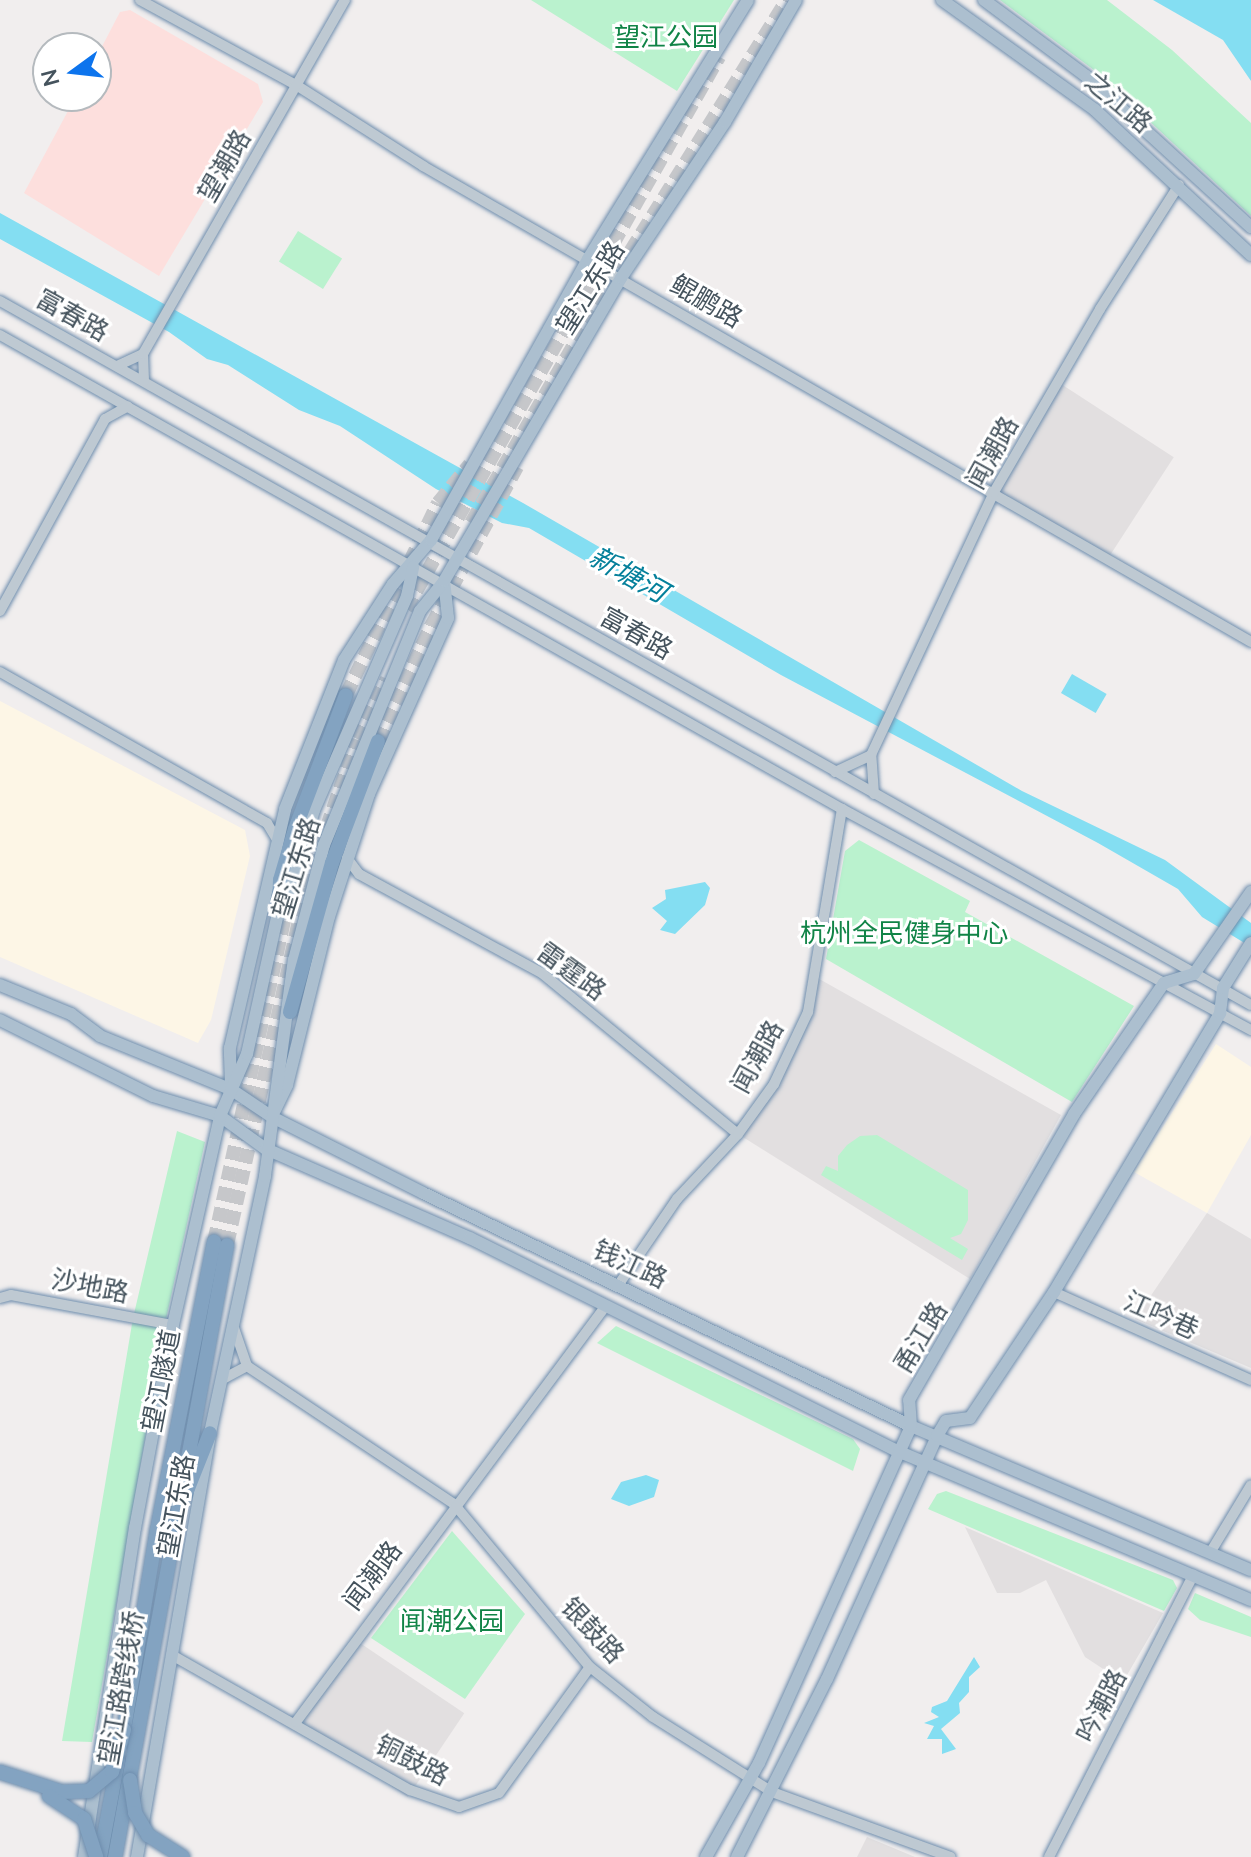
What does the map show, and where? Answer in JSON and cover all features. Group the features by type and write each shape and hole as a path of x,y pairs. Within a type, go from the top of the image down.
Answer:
{"highway":[{"path":"279,908 280,880 295,829 346,695"},
{"path":"290,1012 332,863 378,741"},
{"name":"望江隧道","path":"157,1530 221,1244 175,1524"},
{"path":"175,1524 210,1433"},
{"name":"望江路跨线桥","path":"115,1857 175,1524"},
{"name":"望江路跨线桥","path":"98,1857 124,1730 157,1530"},
{"path":"0,1772 62,1792 89,1791 112,1772 124,1730"},
{"path":"0,1778 76,1810 91,1832 98,1857"},
{"path":"130,1780 135,1813 144,1828 159,1844 183,1857"}],"main road":[{"name":"望江东路","path":"84,1857 173,1325 220,1116 247,1054 279,908 290,891 314,810 407,596 413,567 479,458 588,259 748,0"},
{"name":"望江东路","path":"137,1857 210,1433 272,1117 290,1012 294,960 324,845 420,611 444,581 507,468 621,278 725,122 796,0"},
{"name":"之江路","path":"942,0 1095,110 1251,255"},
{"name":"之江路","path":"984,0 1086,76 1251,227"},
{"path":"232,1090 230,1048 285,809 344,660 393,584 413,567"},
{"path":"272,1117 287,1085 347,858 388,746 448,618 444,581"},
{"path":"1164,983 1194,974 1218,934 1239,912 1251,892"},
{"path":"737,1857 772,1792 937,1436 946,1421 970,1418 1054,1292 1220,1013 1223,988 1250,946"},
{"name":"甬江路","path":"706,1857 750,1779 900,1452 911,1426 909,1400 1074,1114 1164,983"},
{"name":"钱江路","path":"0,985 71,1014 100,1036 232,1090 272,1117 911,1426 1251,1570"},
{"name":"钱江路","path":"0,1020 153,1096 220,1116 266,1149 470,1238 900,1452 1251,1600"}],"street":[{"name":"鲲鹏路","path":"140,0 296,85 374,137 1251,642"},
{"name":"望潮路","path":"145,350 345,0"},
{"name":"闻潮路","path":"874,794 871,755 994,492 1100,309 1179,185"},
{"name":"富春路","path":"0,301 431,540 455,559 1251,1005"},
{"name":"富春路","path":"0,335 413,567 444,581 842,809 1251,1030"},
{"path":"117,366 145,350"},
{"path":"144,381 145,350"},
{"path":"103,392 105,419"},
{"path":"0,611 105,419 128,406"},
{"path":"0,672 267,823 278,841"},
{"path":"835,772 871,755"},
{"path":"267,823 285,809"},
{"name":"闻潮路","path":"619,1284 677,1199 738,1134 774,1084 808,1012 842,809"},
{"name":"雷霆路","path":"347,858 359,874 543,974 738,1134"},
{"path":"340,881 359,874"},
{"name":"江吟巷","path":"1054,1292 1251,1380"},
{"name":"沙地路","path":"0,1298 11,1295 173,1325"},
{"name":"闻潮路","path":"296,1722 454,1504 605,1307"},
{"path":"221,1380 247,1366 233,1325"},
{"name":"银鼓路","path":"247,1366 454,1504 590,1667 653,1717 772,1792 951,1857"},
{"path":"1210,1553 1251,1485"},
{"name":"吟潮路","path":"1049,1857 1193,1575"},
{"name":"铜鼓路","path":"172,1655 296,1722 410,1790 459,1807 499,1793 590,1667"}],"shaded area":[{"path":"130,10 258,84 263,102 159,276 24,193 67,112 112,112 112,32 110,32 120,12"},
{"path":"1058,382 1174,457 1105,564 989,489"},
{"path":"0,701 245,830 250,856 211,1020 198,1043 0,957"},
{"path":"814,976 1061,1115 970,1279 738,1134 774,1083 808,1012"},
{"path":"1216,1044 1251,1067 1251,1135 1207,1213 1134,1172"},
{"path":"1207,1213 1251,1239 1251,1368 1135,1319"},
{"path":"965,1527 1163,1613 1123,1682 1085,1657 1046,1580 1020,1593 997,1593"},
{"path":"354,1639 464,1713 408,1797 298,1723"},
{"path":"867,1837 915,1857 857,1857"}],"green space":[{"name":"望江公园","path":"531,0 734,0 677,91"},
{"path":"1000,0 1107,0 1172,50 1251,123 1251,216 1098,73"},
{"path":"298,231 342,259 323,289 279,262"},
{"name":"杭州全民健身中心","path":"859,840 970,901 965,912 1134,1006 1072,1102 826,959 845,851"},
{"path":"177,1131 205,1142 165,1324 92,1742 62,1741 133,1318"},
{"path":"877,1135 968,1190 968,1220 961,1234 950,1238 968,1249 962,1260 821,1175 826,1166 838,1171 838,1156 847,1145 860,1136"},
{"path":"616,1326 853,1439 860,1449 853,1471 597,1343"},
{"path":"946,1491 1173,1580 1177,1588 1164,1611 928,1509 937,1494"},
{"name":"闻潮公园","path":"452,1531 525,1614 465,1699 371,1638"},
{"path":"1195,1593 1251,1617 1251,1637 1200,1620 1188,1609"}],"water":[{"path":"1153,0 1251,0 1251,81 1223,40"},
{"name":"新塘河","path":"0,213 523,503 1022,791 1165,860 1251,923 1251,947 1202,917 1178,889 1098,843 781,675 529,528 502,523 436,489 340,426 299,410 228,365 207,359 169,332 0,239"},
{"path":"1072,674 1107,694 1096,713 1061,693"},
{"path":"705,882 710,888 705,905 675,934 660,930 667,921 652,908 666,899 665,890"},
{"path":"646,1475 659,1480 654,1497 629,1506 611,1499 621,1482"},
{"path":"974,1657 980,1667 969,1677 969,1692 959,1703 960,1713 941,1729 956,1749 942,1754 942,1739 927,1739 934,1726 924,1723 939,1717 931,1712 932,1707 947,1701"}],"tunnel":[{"path":"471,523 597,305 787,0"},
{"path":"406,609 719,57"},
{"path":"346,695 438,503 470,464"},
{"path":"378,741 431,626 517,467"},
{"path":"227,1245 306,888 357,739 387,679"},
{"path":"214,1242 291,890"}]}
